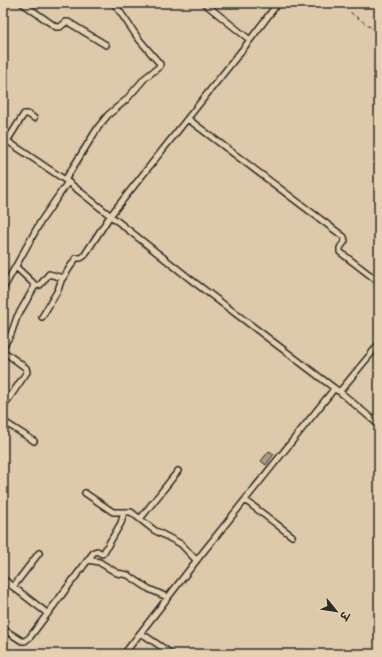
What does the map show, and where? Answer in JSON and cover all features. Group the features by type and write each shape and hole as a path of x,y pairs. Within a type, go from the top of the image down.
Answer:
{"street":[{"path":"22,3 56,27 60,27 68,22 106,45"},
{"path":"3,289 41,221 100,126 108,115 123,104 145,78 160,66 160,64 138,38 114,3"},
{"path":"204,3 250,40"},
{"path":"42,317 58,290 62,278 65,277 76,258 81,258 84,256 110,216 278,3"},
{"path":"34,118 28,114 24,114 5,139 66,181 194,282 337,390 379,425"},
{"path":"188,119 344,237 345,241 340,248 340,252 379,282"},
{"path":"16,267 34,283 35,286"},
{"path":"3,347 11,334 17,317 35,286 40,285 49,274 62,278"},
{"path":"124,654 196,560 245,500 337,390 358,371 379,344"},
{"path":"3,351 26,368 28,372 3,407"},
{"path":"3,421 34,441"},
{"path":"140,519 178,471"},
{"path":"85,493 114,512 131,512 154,530 181,544 196,560"},
{"path":"245,500 292,536"},
{"path":"3,630 18,639 25,641 33,634 94,552 97,551 102,554 104,552 121,523 124,512"},
{"path":"13,587 39,552"},
{"path":"88,560 99,562 117,573 128,575 149,589 167,598"},
{"path":"3,579 47,614"},
{"path":"141,633 172,654"}],"path":[{"path":"340,3 347,10 378,32"}],"building":[{"path":"269,451 274,454 266,465 261,461"}]}
